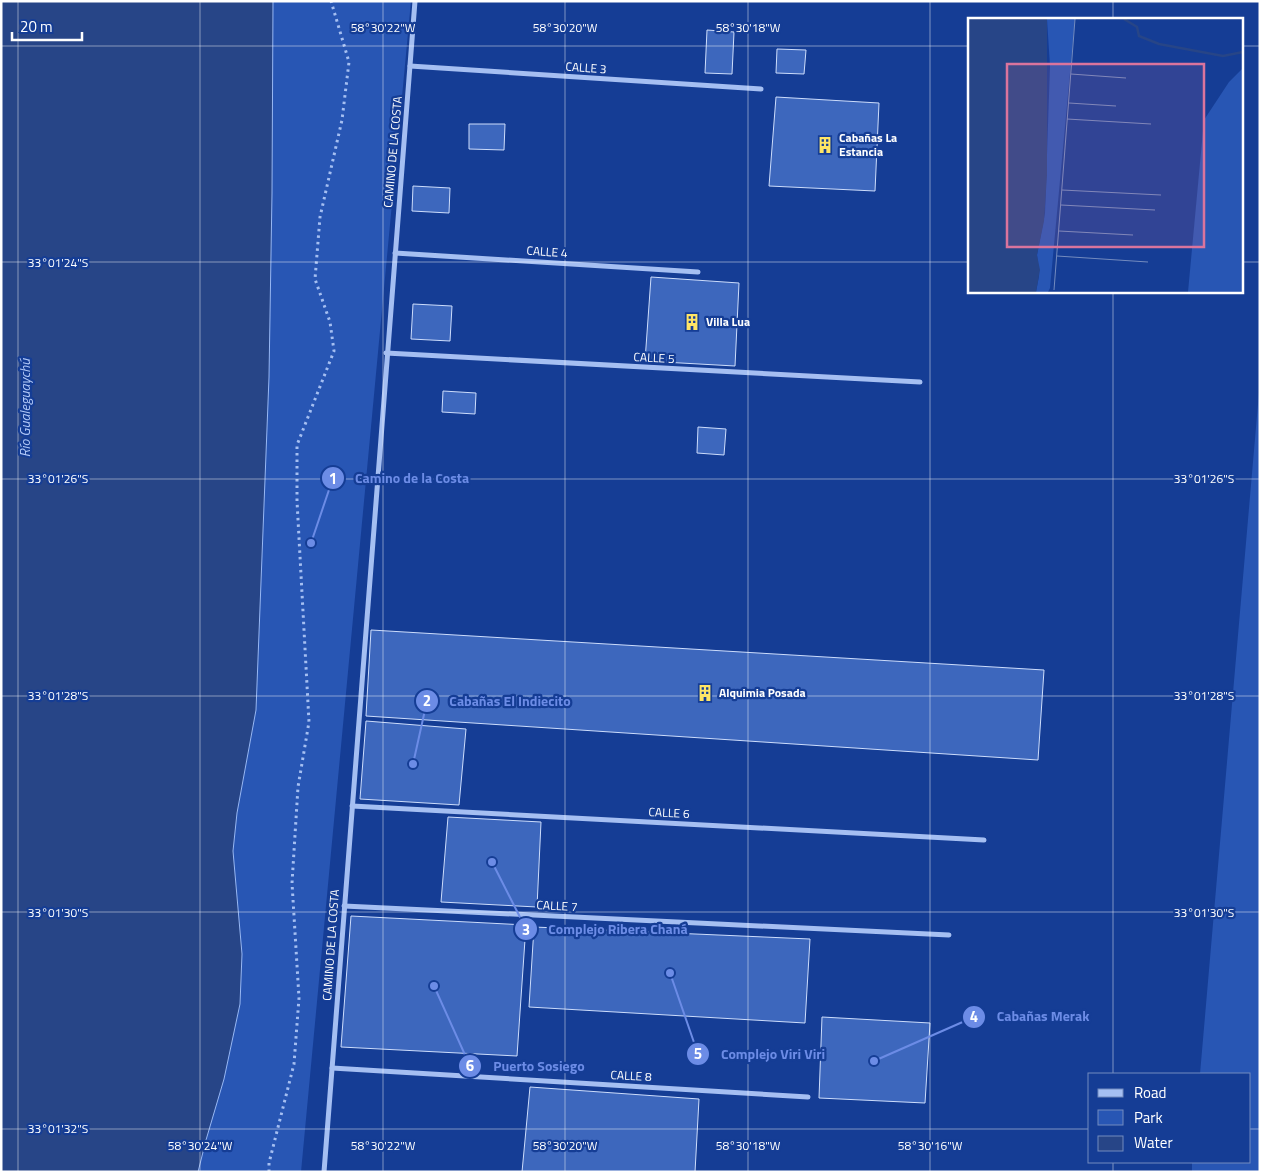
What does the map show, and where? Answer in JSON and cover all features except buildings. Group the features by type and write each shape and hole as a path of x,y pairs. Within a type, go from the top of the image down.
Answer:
{"street":[{"name":"CAMINO DE LA COSTA","path":"324,1172 386,353 415,1"},
{"name":"CALLE 3","path":"410,66 761,89"},
{"name":"CALLE 4","path":"395,253 698,272"},
{"name":"CALLE 5","path":"386,353 920,382"},
{"name":"CALLE 6","path":"352,806 984,840"},
{"name":"CALLE 7","path":"344,906 949,935"},
{"name":"CALLE 8","path":"332,1068 808,1097"}],"path":[{"path":"268,1172 294,1064 300,998 292,882 298,787 309,722 297,501 297,445 334,351 330,322 315,279 320,217 342,120 349,62 331,1"}],"green space":[{"path":"273,1 411,1 301,1172 198,1172 240,1004 242,954 233,851 237,813 256,710 269,377"},
{"path":"1260,381 1260,1172 1192,1172 1192,1163 1251,1163 1251,1073 1200,1073"}],"water":[{"name":"Río Gualeguaychú","path":"1,1 273,1 269,377 256,710 237,813 233,851 242,954 240,1004 224,1079 198,1172 1,1172"}],"place":[{"name":"Cabañas La Estancia","path":"825,145"},
{"name":"Villa Lua","path":"692,322"},
{"name":"Camino de la Costa","path":"311,543"},
{"name":"Alquimia Posada","path":"705,693"},
{"name":"Cabañas El Indiecito","path":"413,764"},
{"name":"Complejo Ribera Chaná","path":"492,862"},
{"name":"Complejo Viri Viri","path":"670,973"},
{"name":"Puerto Sosiego","path":"434,986"},
{"name":"Cabañas Merak","path":"874,1061"}]}
